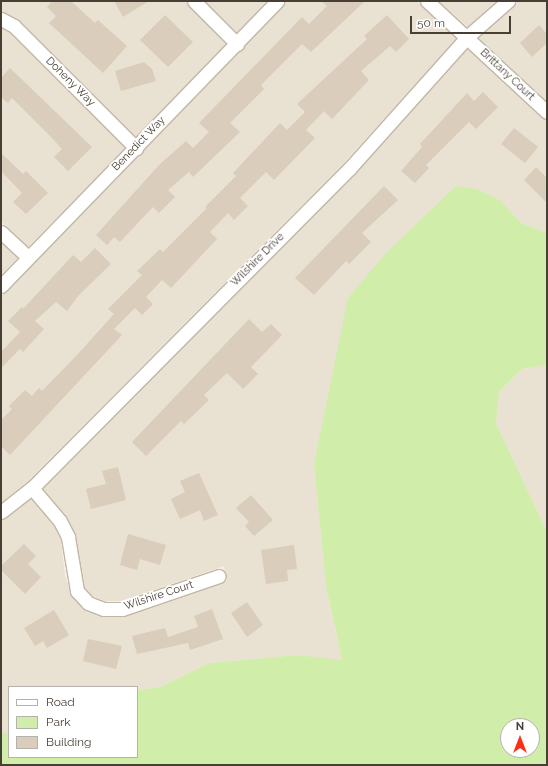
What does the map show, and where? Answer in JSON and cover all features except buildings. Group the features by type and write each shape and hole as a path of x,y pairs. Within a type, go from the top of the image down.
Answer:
{"street":[{"path":"194,1 237,44"},
{"name":"Benedict Way","path":"1,286 277,1"},
{"name":"Brittany Court","path":"427,1 547,112"},
{"name":"Wilshire Drive","path":"1,512 32,488 349,169 467,38 508,1"},
{"name":"Doheny Way","path":"1,19 14,26 136,148"},
{"path":"1,232 28,258"},
{"name":"Wilshire Court","path":"32,488 60,520 68,537 77,591 88,603 104,609 122,609 219,576"}],"shaded area":[{"path":"1,1 184,1 226,44 136,137 19,20 1,11"},
{"path":"204,1 267,1 237,33"},
{"path":"287,1 416,1 457,38 344,163 27,482 1,503 1,296"},
{"path":"438,1 497,1 468,27"},
{"path":"519,1 547,1 547,102 478,38"},
{"path":"1,28 10,33 126,148 28,247 1,221"},
{"path":"468,48 547,122 547,233 521,223 501,201 478,189 314,464 326,586 342,661 297,655 209,663 160,687 138,690 138,686 8,686 8,733 1,733 1,521 31,499 54,525 61,540 65,576 72,596 86,610 104,617 124,616 227,581 224,566 121,601 105,601 92,596 83,586 79,574 74,533 65,515 42,489 353,175"},
{"path":"1,242 18,258 1,275"},
{"path":"547,365 547,532 496,423 499,392 522,369"}],"green space":[{"path":"456,186 478,189 501,201 521,223 547,233 547,365 522,369 499,392 496,423 547,532 547,765 1,765 1,733 8,733 8,758 138,758 138,690 160,687 209,663 297,655 342,660 326,586 314,464 348,298 387,252"}]}
